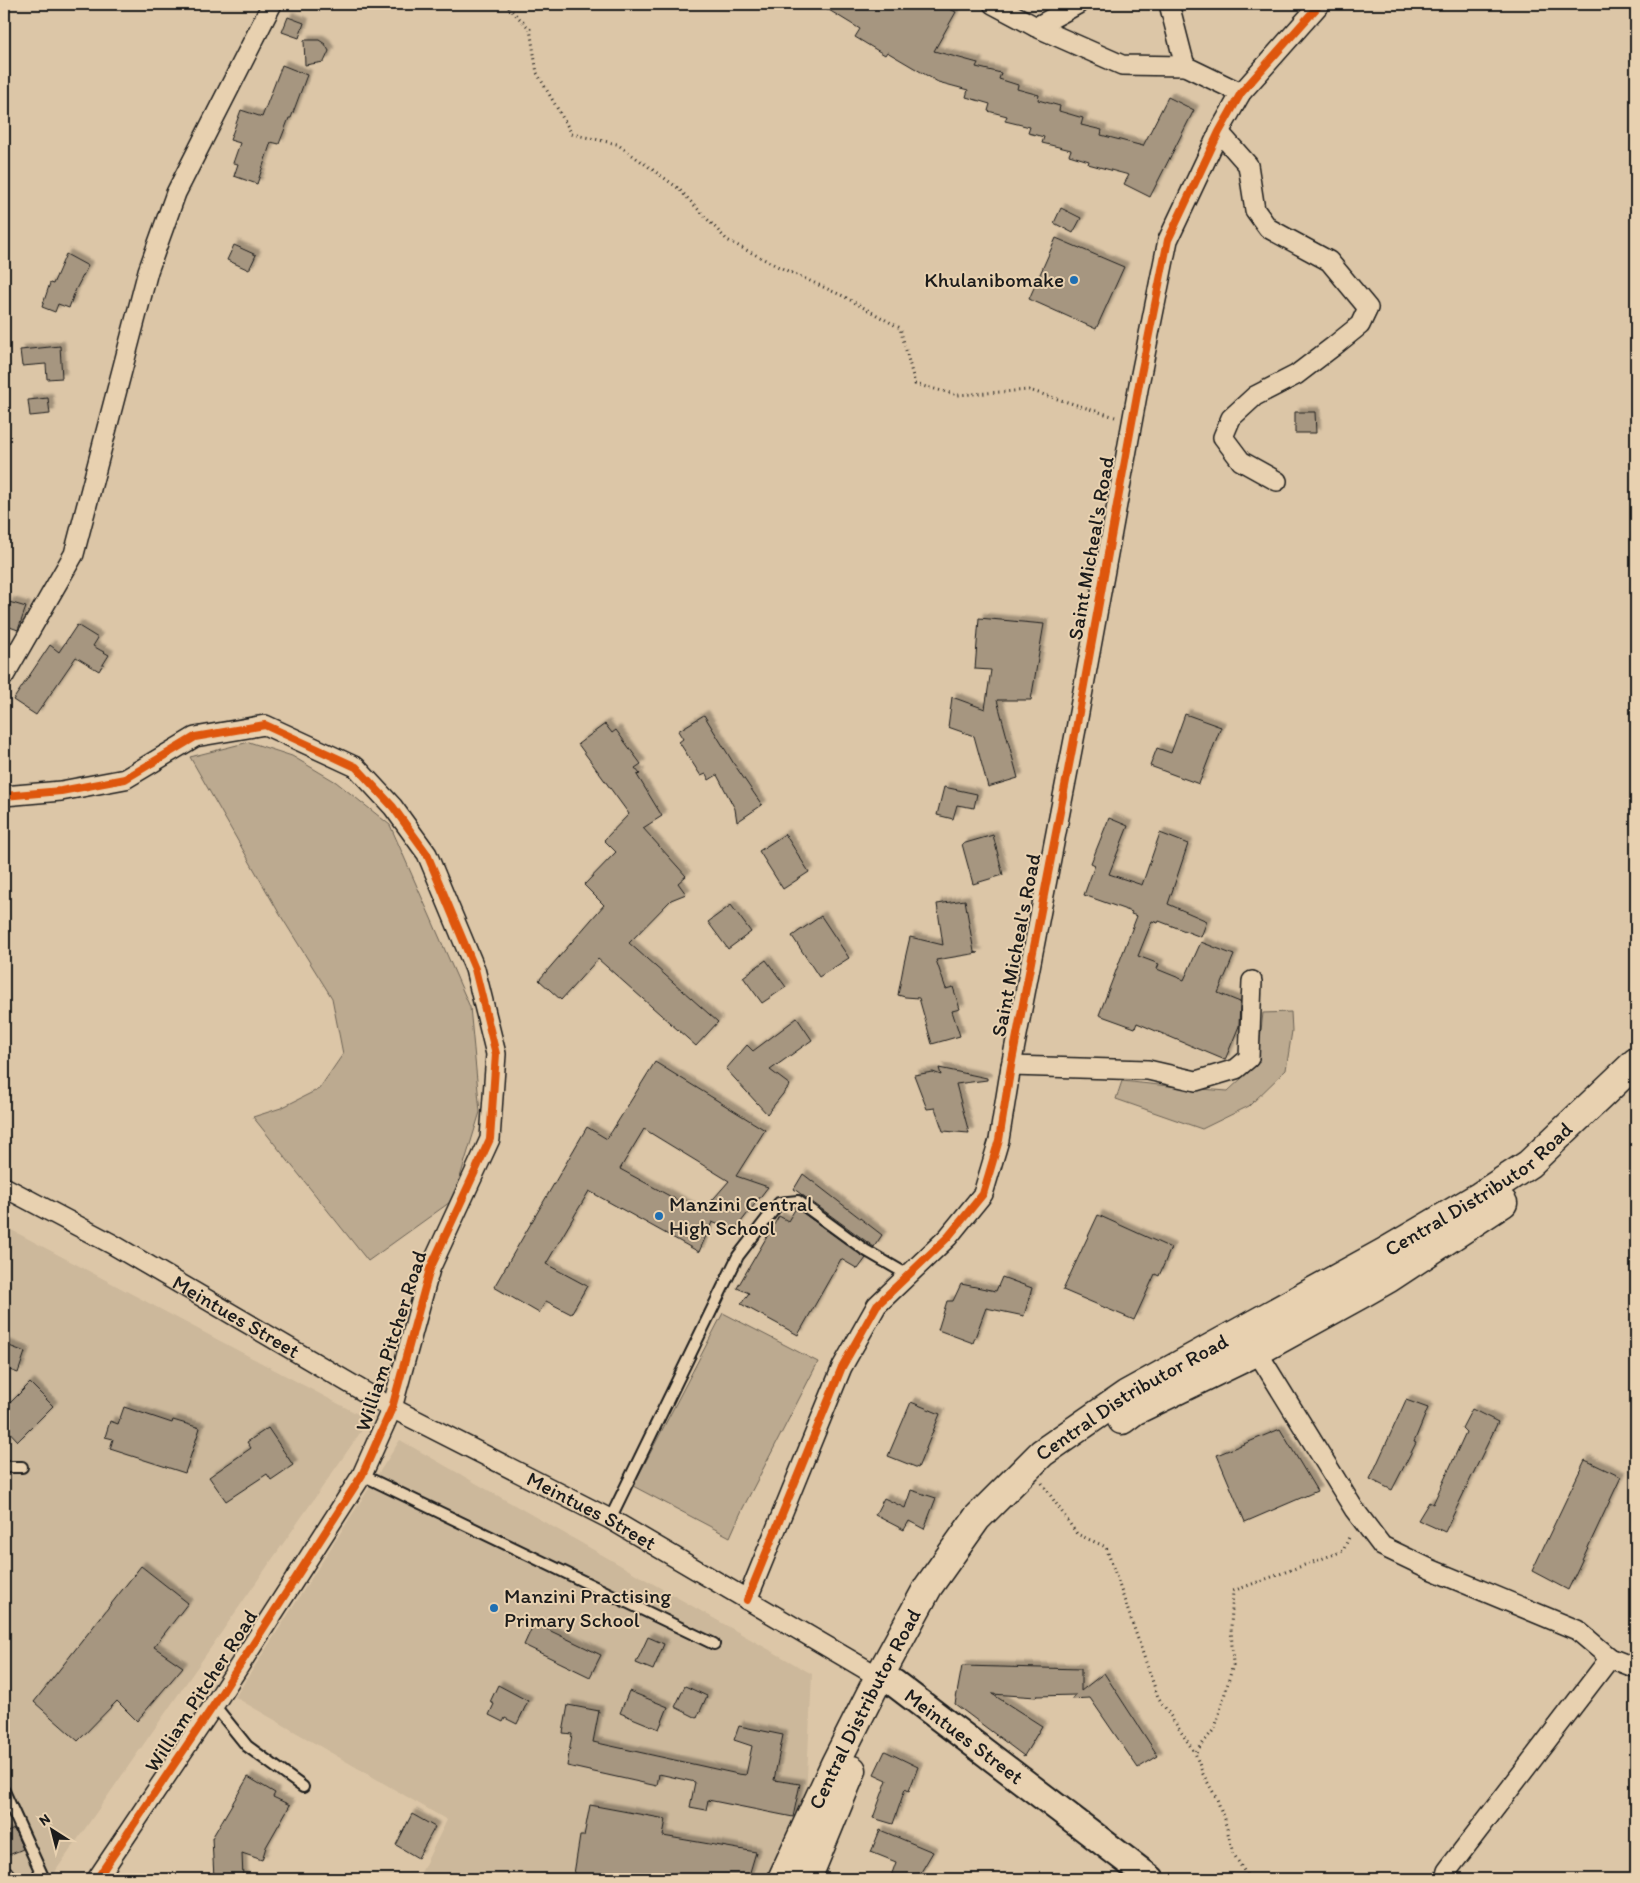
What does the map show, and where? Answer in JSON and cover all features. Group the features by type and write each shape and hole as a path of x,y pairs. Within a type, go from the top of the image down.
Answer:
{"highway":[{"name":"Central Distributor Road","path":"782,1879 835,1764 886,1680 942,1596 991,1528 1053,1467 1134,1411 1251,1341 1392,1248 1480,1196 1529,1164 1636,1062"},
{"name":"Central Distributor Road","path":"807,1879 886,1680 928,1587 977,1518 1042,1453 1127,1394 1251,1341 1389,1278 1539,1179 1636,1084"}],"street":[{"path":"4,676 74,554 148,271 176,192 272,4"},
{"path":"993,4 1036,27 1122,65 1186,66 1241,93"},
{"path":"1036,27 1078,4"},
{"path":"1169,4 1186,66"},
{"name":"Saint Micheal's Road","path":"748,1600 842,1367 877,1305 948,1237 983,1194 999,1140 1011,1066 1168,240 1219,132 1241,93 1320,4"},
{"path":"1219,132 1248,164 1255,210 1268,228 1328,261 1368,308 1360,325 1334,346 1296,375 1255,396 1231,418 1223,437 1241,461 1277,481"},
{"name":"William Pitcher Road","path":"4,796 61,791 125,779 195,737 265,725 356,767 393,807 427,854 475,969 496,1054 490,1139 430,1270 392,1408 362,1474 214,1705 97,1879"},
{"path":"1011,1066 1148,1070 1196,1081 1236,1070 1249,1058 1252,981"},
{"name":"Meintues Street","path":"4,1187 112,1244 392,1408 610,1519 886,1680 1151,1879"},
{"path":"1251,1341 1358,1514 1382,1546 1438,1572 1577,1630 1610,1658 1636,1668"},
{"path":"1445,1879 1447,1871 1610,1658"},
{"path":"4,1875 7,1879"}],"lane":[{"path":"610,1519 738,1256 778,1203 798,1202 865,1250 908,1275"},
{"path":"4,1467 22,1467"},
{"path":"362,1474 714,1644"},
{"path":"214,1705 247,1746 304,1786"},
{"path":"4,1791 44,1879"}],"path":[{"path":"505,4 530,29 537,73 572,134 617,144 678,188 727,240 842,296 900,328 915,384 958,395 1029,390 1132,423"},
{"path":"1040,1480 1077,1534 1106,1547 1158,1697 1195,1753 1203,1774 1217,1799 1233,1853 1249,1879"},
{"path":"1195,1753 1215,1728 1234,1665 1231,1627 1233,1592 1343,1551 1358,1514"}],"shaded area":[{"path":"249,742 292,756 336,782 390,825 470,1007 480,1112 453,1200 368,1261 253,1117 281,1108 319,1089 343,1054 332,998 279,913 190,757"},
{"path":"1291,1012 1292,1031 1286,1070 1249,1106 1202,1129 1116,1099 1122,1081 1228,1091 1244,1076 1259,1049 1263,1013"},
{"path":"4,1226 369,1420 50,1879 4,1879"},
{"path":"723,1313 818,1362 730,1537 633,1486"},
{"name":"Manzini Practising Primary School","path":"400,1440 812,1674 806,1797 769,1879 418,1879 447,1820 235,1697"}],"building":[{"path":"819,4 940,4 956,12 934,51 978,63 976,67 1001,73 999,79 1018,85 1017,89 1039,95 1038,100 1060,106 1059,111 1083,118 1081,125 1102,130 1101,135 1143,146 1168,97 1194,110 1150,197 1124,184 1129,175 1088,164 1089,161 1069,155 1071,150 1042,143 1044,137 1028,133 1030,127 1005,121 1007,116 988,111 990,104 966,97 968,90 938,82 887,52 885,55 855,37 860,29"},
{"path":"288,17 304,23 299,38 282,32"},
{"path":"304,40 319,40 325,44 329,51 324,62 305,65"},
{"path":"282,65 307,75 279,144 271,142 257,184 234,176 238,164 233,163 240,143 230,140 241,110 262,117"},
{"path":"1061,208 1081,218 1073,233 1054,223"},
{"path":"1056,238 1124,267 1096,329 1029,299"},
{"path":"234,245 256,255 249,270 227,260"},
{"path":"66,254 88,266 75,291 69,308 58,304 55,312 42,307 50,283 53,284"},
{"path":"60,346 62,378 47,379 46,364 22,366 20,350"},
{"path":"48,398 50,414 30,416 28,400"},
{"path":"1295,412 1315,412 1316,433 1295,433"},
{"path":"9,602 26,607 18,630 4,625 4,617"},
{"path":"979,618 1044,624 1031,700 997,700 1018,778 988,787 974,736 948,727 952,697 985,709 991,670 975,669"},
{"path":"77,625 98,638 93,646 109,655 99,671 76,657 36,715 13,700 50,645 59,652"},
{"path":"1185,714 1221,727 1199,784 1150,766 1157,748 1171,753"},
{"path":"704,715 762,805 737,822 735,809 717,775 709,780 706,774 701,776 679,742 683,739 678,731"},
{"path":"605,724 612,733 616,730 641,764 635,768 640,774 637,775 662,816 643,828 686,876 678,883 686,894 671,900 629,943 718,1022 696,1046 598,959 561,1000 539,980 604,905 584,885 616,852 604,840 629,814 578,744"},
{"path":"944,787 977,794 974,808 957,805 953,819 937,815"},
{"path":"1109,818 1128,826 1109,874 1142,885 1160,833 1188,844 1168,904 1207,921 1201,937 1159,921 1158,923 1152,921 1138,956 1159,964 1157,969 1184,980 1201,942 1234,955 1218,993 1240,1002 1239,1026 1225,1060 1137,1023 1135,1028 1099,1015 1137,916 1131,914 1132,912 1084,895 1095,865 1091,863"},
{"path":"785,834 809,872 783,889 759,851"},
{"path":"993,835 1003,875 973,884 962,844"},
{"path":"965,900 974,952 978,953 936,960 946,989 953,987 960,1009 952,1011 960,1036 932,1044 919,998 898,995 904,963 910,937 943,945 937,904"},
{"path":"731,905 751,932 728,949 708,922"},
{"path":"821,916 849,958 819,977 792,936"},
{"path":"766,960 786,987 762,1003 743,977"},
{"path":"797,1018 812,1040 770,1070 790,1085 767,1114 726,1069 747,1045 753,1051"},
{"path":"655,1062 765,1130 736,1176 768,1187 734,1231 712,1222 699,1252 589,1191 546,1264 587,1286 571,1314 546,1301 539,1313 494,1287 587,1127 607,1139","holes":["644,1129 729,1181 701,1213 620,1169"]},
{"path":"939,1068 987,1078 987,1080 956,1084 969,1133 943,1131 935,1108 927,1109 914,1075 933,1072 941,1075"},
{"path":"803,1174 882,1235 874,1247 794,1189"},
{"path":"796,1208 866,1258 858,1269 841,1259 798,1335 741,1304 749,1293 737,1288 779,1216 788,1221"},
{"path":"1098,1215 1171,1248 1159,1276 1155,1274 1134,1320 1063,1290"},
{"path":"1002,1277 1032,1288 1024,1316 986,1308 973,1343 938,1330 947,1301 953,1301 961,1284 996,1291"},
{"path":"4,1344 25,1352 18,1373 4,1368"},
{"path":"30,1383 53,1406 18,1441 4,1426 4,1409"},
{"path":"1406,1400 1428,1408 1414,1442 1416,1443 1392,1490 1370,1479"},
{"path":"911,1402 940,1414 918,1468 888,1456"},
{"path":"124,1407 172,1423 173,1420 200,1428 185,1473 110,1449 113,1439 105,1437 110,1421 118,1424"},
{"path":"1472,1409 1498,1422 1445,1532 1418,1520 1429,1502 1433,1504 1466,1432 1462,1428"},
{"path":"268,1428 293,1465 271,1480 267,1474 226,1501 209,1477 251,1448 247,1442"},
{"path":"1280,1429 1317,1491 1245,1522 1217,1455"},
{"path":"1585,1460 1621,1477 1568,1590 1532,1571"},
{"path":"911,1490 936,1498 924,1529 909,1521 904,1530 875,1515 884,1498 905,1508"},
{"path":"141,1566 188,1603 154,1647 183,1667 137,1721 117,1701 78,1741 34,1702"},
{"path":"534,1623 601,1655 590,1677 524,1645"},
{"path":"648,1637 664,1644 653,1670 636,1663"},
{"path":"962,1666 1081,1669 1081,1691 1104,1673 1158,1756 1138,1768 1090,1698 1071,1699 1076,1695 1036,1697 992,1694 1042,1726 1024,1756 955,1704"},
{"path":"498,1685 528,1701 517,1724 505,1718 503,1722 489,1715 494,1704 490,1702"},
{"path":"685,1686 707,1696 697,1718 675,1707"},
{"path":"629,1691 668,1707 659,1729 620,1713"},
{"path":"568,1705 599,1711 593,1742 738,1774 746,1775 752,1746 734,1740 739,1726 783,1735 774,1780 800,1784 793,1817 708,1800 706,1810 690,1807 695,1782 659,1774 657,1786 567,1766 572,1734 563,1733"},
{"path":"885,1751 918,1767 909,1791 905,1789 893,1824 873,1818 887,1780 874,1774"},
{"path":"248,1777 275,1793 273,1797 290,1805 266,1847 262,1860 242,1853 243,1879 214,1879 212,1838"},
{"path":"590,1805 666,1819 663,1836 756,1852 748,1879 594,1879 574,1874 580,1836 584,1836"},
{"path":"412,1814 435,1827 418,1858 396,1845"},
{"path":"14,1829 23,1849 4,1857 4,1834"},
{"path":"880,1830 933,1852 917,1879 890,1879 896,1862 871,1852"}],"cycle path":[{"path":"747,1600 842,1367 877,1305 948,1237 983,1194 999,1140 1011,1066 1076,729 1139,384 1168,240 1219,132 1241,93 1320,4"},
{"path":"4,796 61,791 125,779 195,737 265,725 356,767 393,807 427,854 475,969 496,1054 490,1139 430,1269 392,1408 362,1475 214,1705 97,1879"}],"place":[{"name":"Khulanibomake","path":"1074,280"},
{"name":"Manzini Central High School","path":"659,1216"},
{"name":"Manzini Practising Primary School","path":"494,1608"}]}
